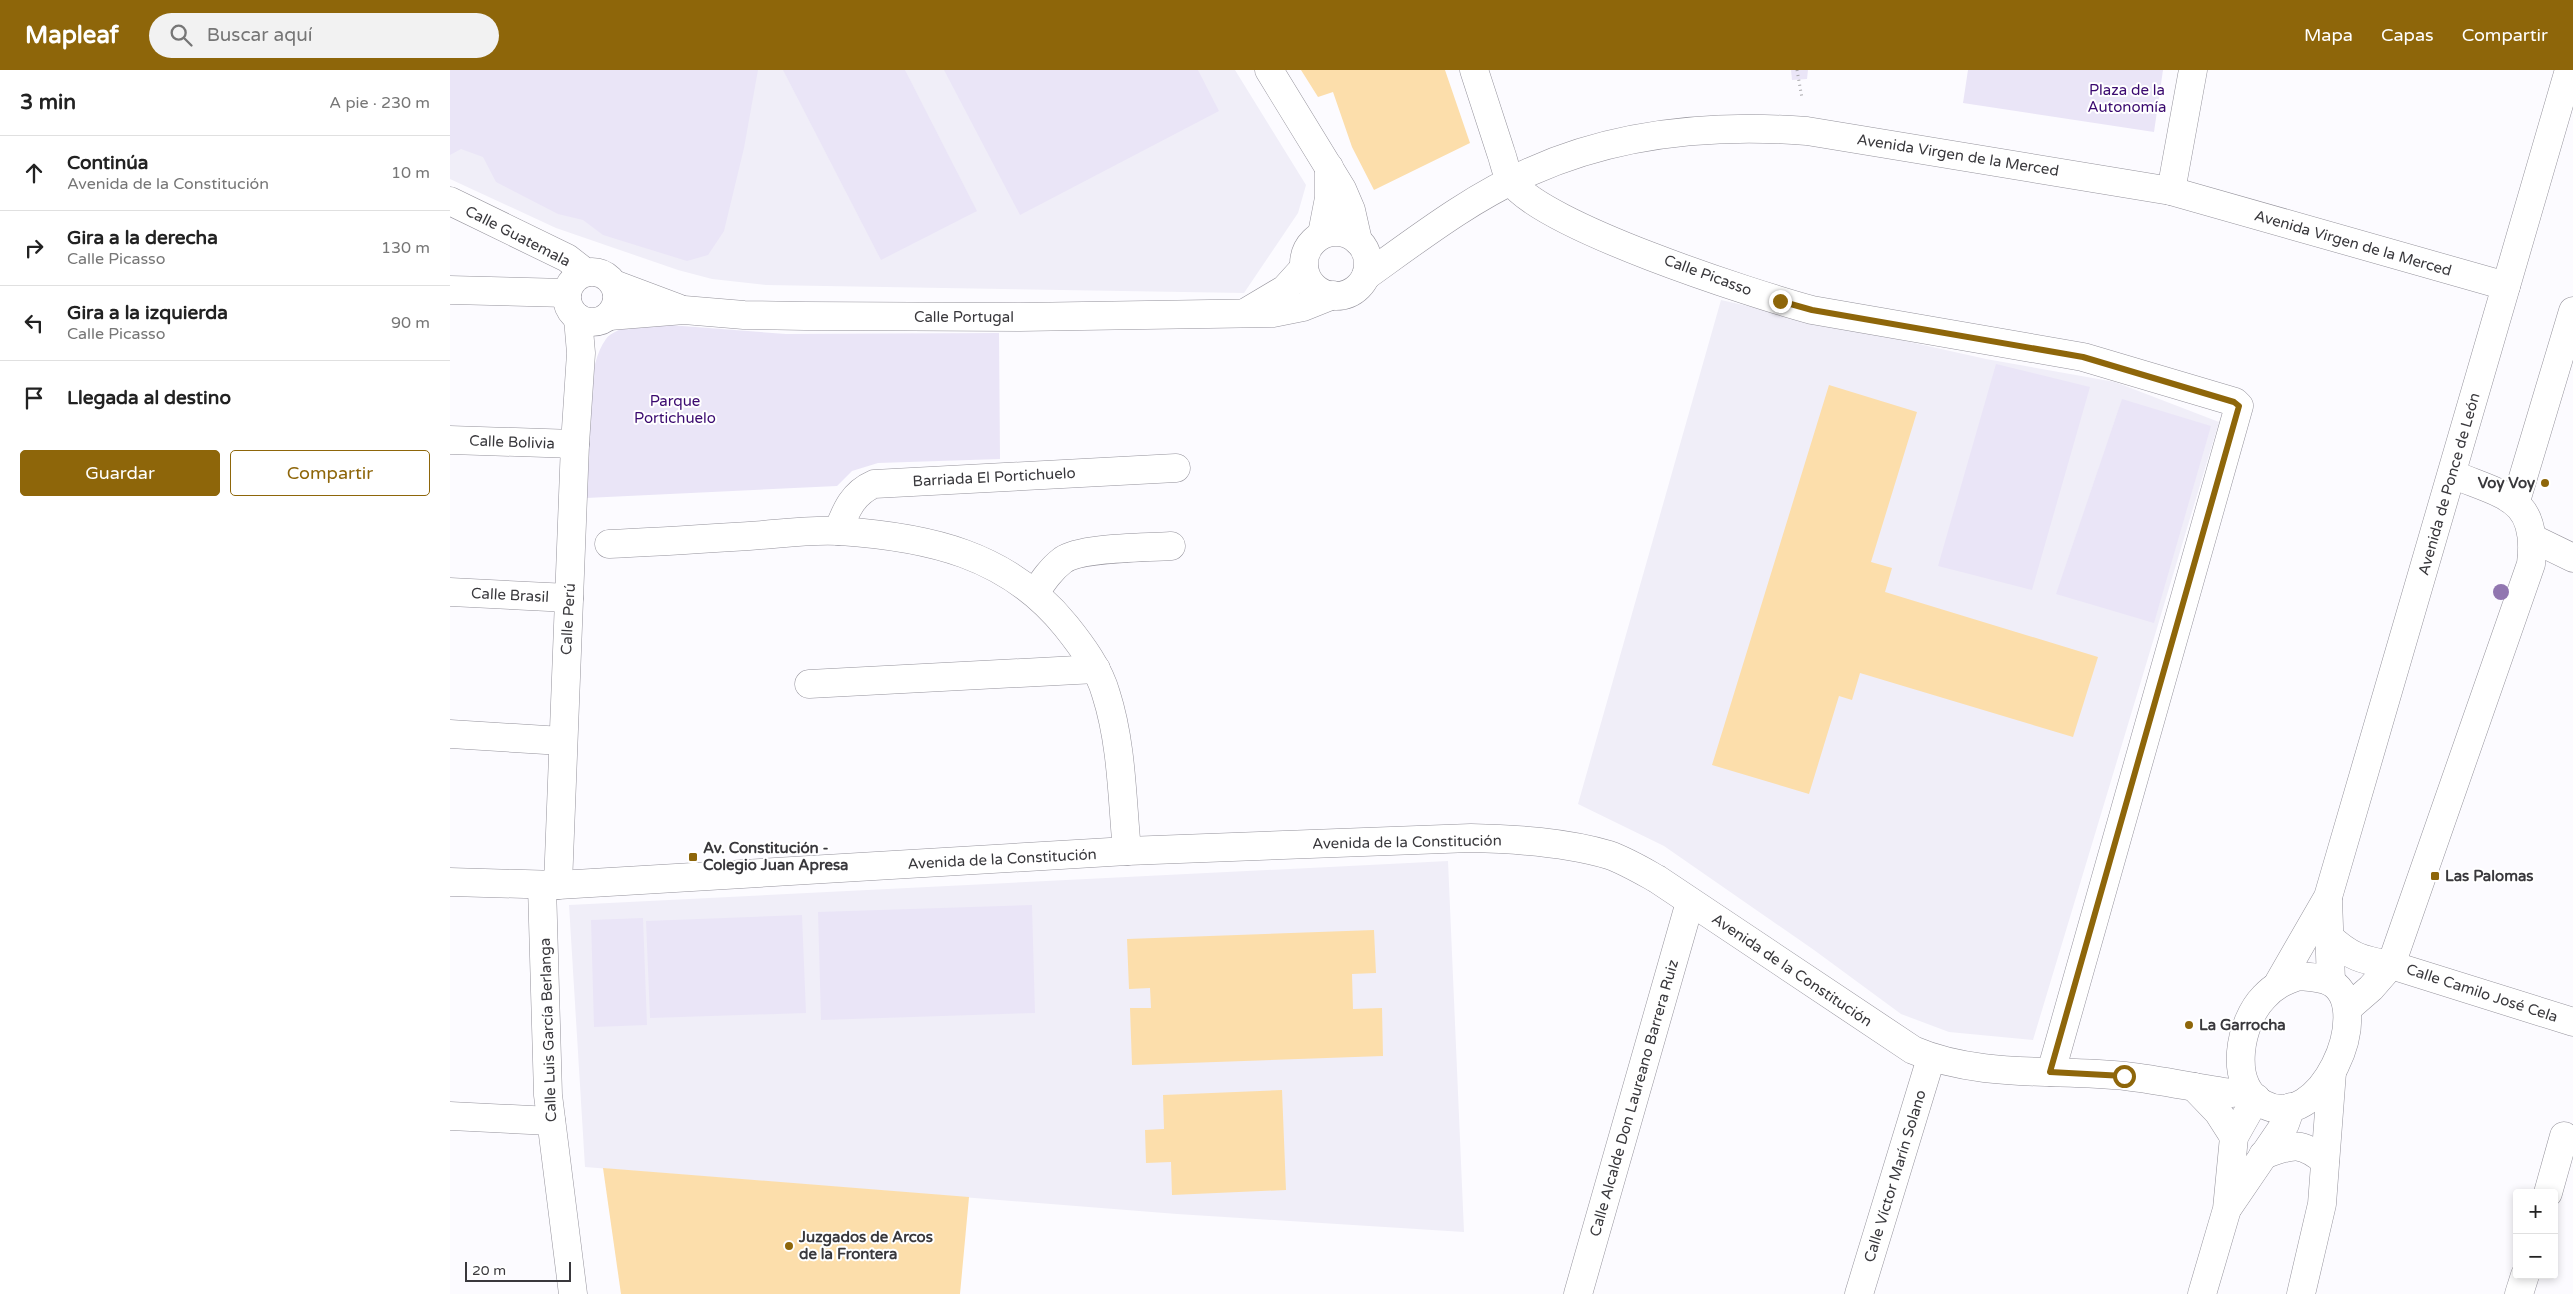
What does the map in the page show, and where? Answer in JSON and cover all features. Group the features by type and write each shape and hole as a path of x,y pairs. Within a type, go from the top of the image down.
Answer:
{"street":[{"path":"1269,70 1329,166 1351,210 1363,256 1360,286 1351,292 1333,296 1321,292 1313,286 1304,268 1304,258 1308,248 1322,234 1333,231 1344,232 1363,256"},
{"path":"1474,70 1511,181"},
{"path":"2171,191 2193,70"},
{"name":"Avenida de Ponce de León","path":"2279,982 2328,897 2569,70"},
{"name":"Avenida Virgen de la Merced","path":"1363,256 1420,238 1511,181 1560,160 1630,140 1670,132 1770,128 1807,131 2171,191 2506,286"},
{"path":"1322,234 1329,198 1329,166"},
{"name":"Calle Picasso","path":"1511,181 1532,202 1569,222 1630,248 1780,301 1812,310 2083,357 2234,402 2239,406 2050,1072"},
{"name":"Calle Guatemala","path":"450,201 567,258 585,272"},
{"name":"Calle Portugal","path":"1245,313 1285,289 1304,268"},
{"path":"585,272 601,273 614,284 617,301 615,309 594,319 570,310 567,293 571,282 585,272"},
{"name":"Calle Portugal","path":"614,284 684,310"},
{"path":"450,290 567,293"},
{"name":"Calle Portugal","path":"594,319 684,310 744,316 1020,317 1273,314 1290,311 1333,296"},
{"path":"2516,501 2573,311"},
{"name":"Calle Perú","path":"550,886 562,741 574,444 581,353 594,319"},
{"name":"Calle Bolivia","path":"450,440 574,444"},
{"name":"Barriada El Portichuelo","path":"838,531 853,498 863,488 874,484 1176,468"},
{"path":"2297,1106 2282,1109 2264,1104 2252,1094 2240,1074 2240,1055 2245,1035 2258,1004 2279,982 2299,976 2338,992 2391,965 2531,564 2534,539 2529,523 2516,501 2452,474"},
{"path":"609,544 838,531 924,542 966,553 998,568 1035,593 1074,636 1096,669 1106,692 1115,724 1127,851"},
{"path":"2534,539 2573,558"},
{"path":"1035,593 1051,570 1064,559 1080,553 1171,546"},
{"name":"Calle Brasil","path":"450,592 569,598"},
{"path":"809,684 1096,669"},
{"path":"450,734 562,741"},
{"name":"Avenida de la Constitución","path":"450,882 550,886 1127,851 1471,838 1509,839 1609,855 1657,879 1871,1023 1913,1050 1931,1058 1962,1065 2124,1076 2231,1093 2252,1094"},
{"name":"Calle Luis García Berlanga","path":"550,886 546,1068 550,1121 573,1294"},
{"name":"Avenida de Ponce de León","path":"2328,897 2328,936 2338,992"},
{"name":"Calle Alcalde Don Laureano Barrera Ruiz","path":"1578,1294 1690,902"},
{"name":"Calle Camilo José Cela","path":"2328,936 2341,948 2358,958 2571,1013"},
{"path":"2227,1209 2297,1106 2319,1090 2332,1072 2341,1049 2338,992"},
{"path":"2234,1137 2218,1112 2194,1087 2221,1072 2240,1055"},
{"name":"Calle Víctor Marín Solano","path":"1859,1294 1931,1058"},
{"path":"2301,1294 2322,1204 2332,1072"},
{"path":"2202,1294 2227,1209 2234,1137 2252,1094"},
{"path":"2297,1106 2325,1161"},
{"path":"450,1116 550,1121"},
{"path":"2549,1189 2564,1136"},
{"path":"2263,1155 2289,1146 2309,1148 2325,1161"},
{"path":"2519,1294 2524,1279"}],"shaded area":[{"path":"450,70 1235,70 1306,185 1298,213 1244,293 766,285 712,279 678,270 556,228 450,179"},
{"path":"1721,300 1986,359 2115,382 2219,422 2033,1040 1949,1032 1901,1014 1814,950 1664,846 1578,804"},
{"path":"1448,861 1464,1232 1177,1214 585,1167 569,905"}],"green space":[{"path":"450,70 758,70 744,148 724,231 708,255 687,261 603,235 583,220 558,214 496,182 483,157 461,149 450,155"},
{"path":"783,70 905,70 977,211 881,260"},
{"path":"944,70 1198,70 1219,111 1020,215"},
{"path":"1791,70 1808,70 1807,79 1792,80"},
{"name":"Plaza de la Autonomía","path":"1968,70 2163,70 2154,132 1963,103"},
{"name":"Parque Portichuelo","path":"629,325 669,325 786,334 999,333 1000,459 878,463 852,471 837,486 586,498 587,416 593,371 606,339"},
{"path":"1996,364 2090,387 2032,590 1938,566"},
{"path":"2122,399 2211,426 2154,623 2056,594"},
{"path":"1032,905 1035,1013 821,1020 818,912"},
{"path":"802,915 806,1013 650,1018 646,921"},
{"path":"643,918 647,1025 594,1027 591,920"}],"building":[{"path":"1301,70 1445,70 1470,143 1374,190 1352,147 1333,92 1318,97"},
{"path":"1829,385 1917,412 1871,562 1892,568 1885,592 2098,657 2073,737 1860,673 1852,700 1839,696 1809,794 1712,765"},
{"path":"1374,930 1376,973 1352,974 1353,1009 1382,1008 1383,1056 1132,1065 1130,1008 1151,1008 1150,988 1129,989 1127,939"},
{"path":"1282,1090 1286,1190 1172,1195 1171,1162 1146,1163 1145,1130 1164,1129 1163,1095"},
{"name":"Juzgados de Arcos de la Frontera","path":"603,1168 969,1197 960,1294 621,1294"}],"place":[{"name":"Voy Voy","path":"2545,483"},
{"name":"Av. Constitución - Colegio Juan Apresa","path":"693,857"},
{"name":"Las Palomas","path":"2435,876"},
{"name":"La Garrocha","path":"2189,1025"},
{"name":"Juzgados de Arcos de la Frontera","path":"789,1246"}],"route":[{"path":"1780,301 1812,310 2083,357 2234,402 2239,406 2050,1072 2124,1076"}]}
